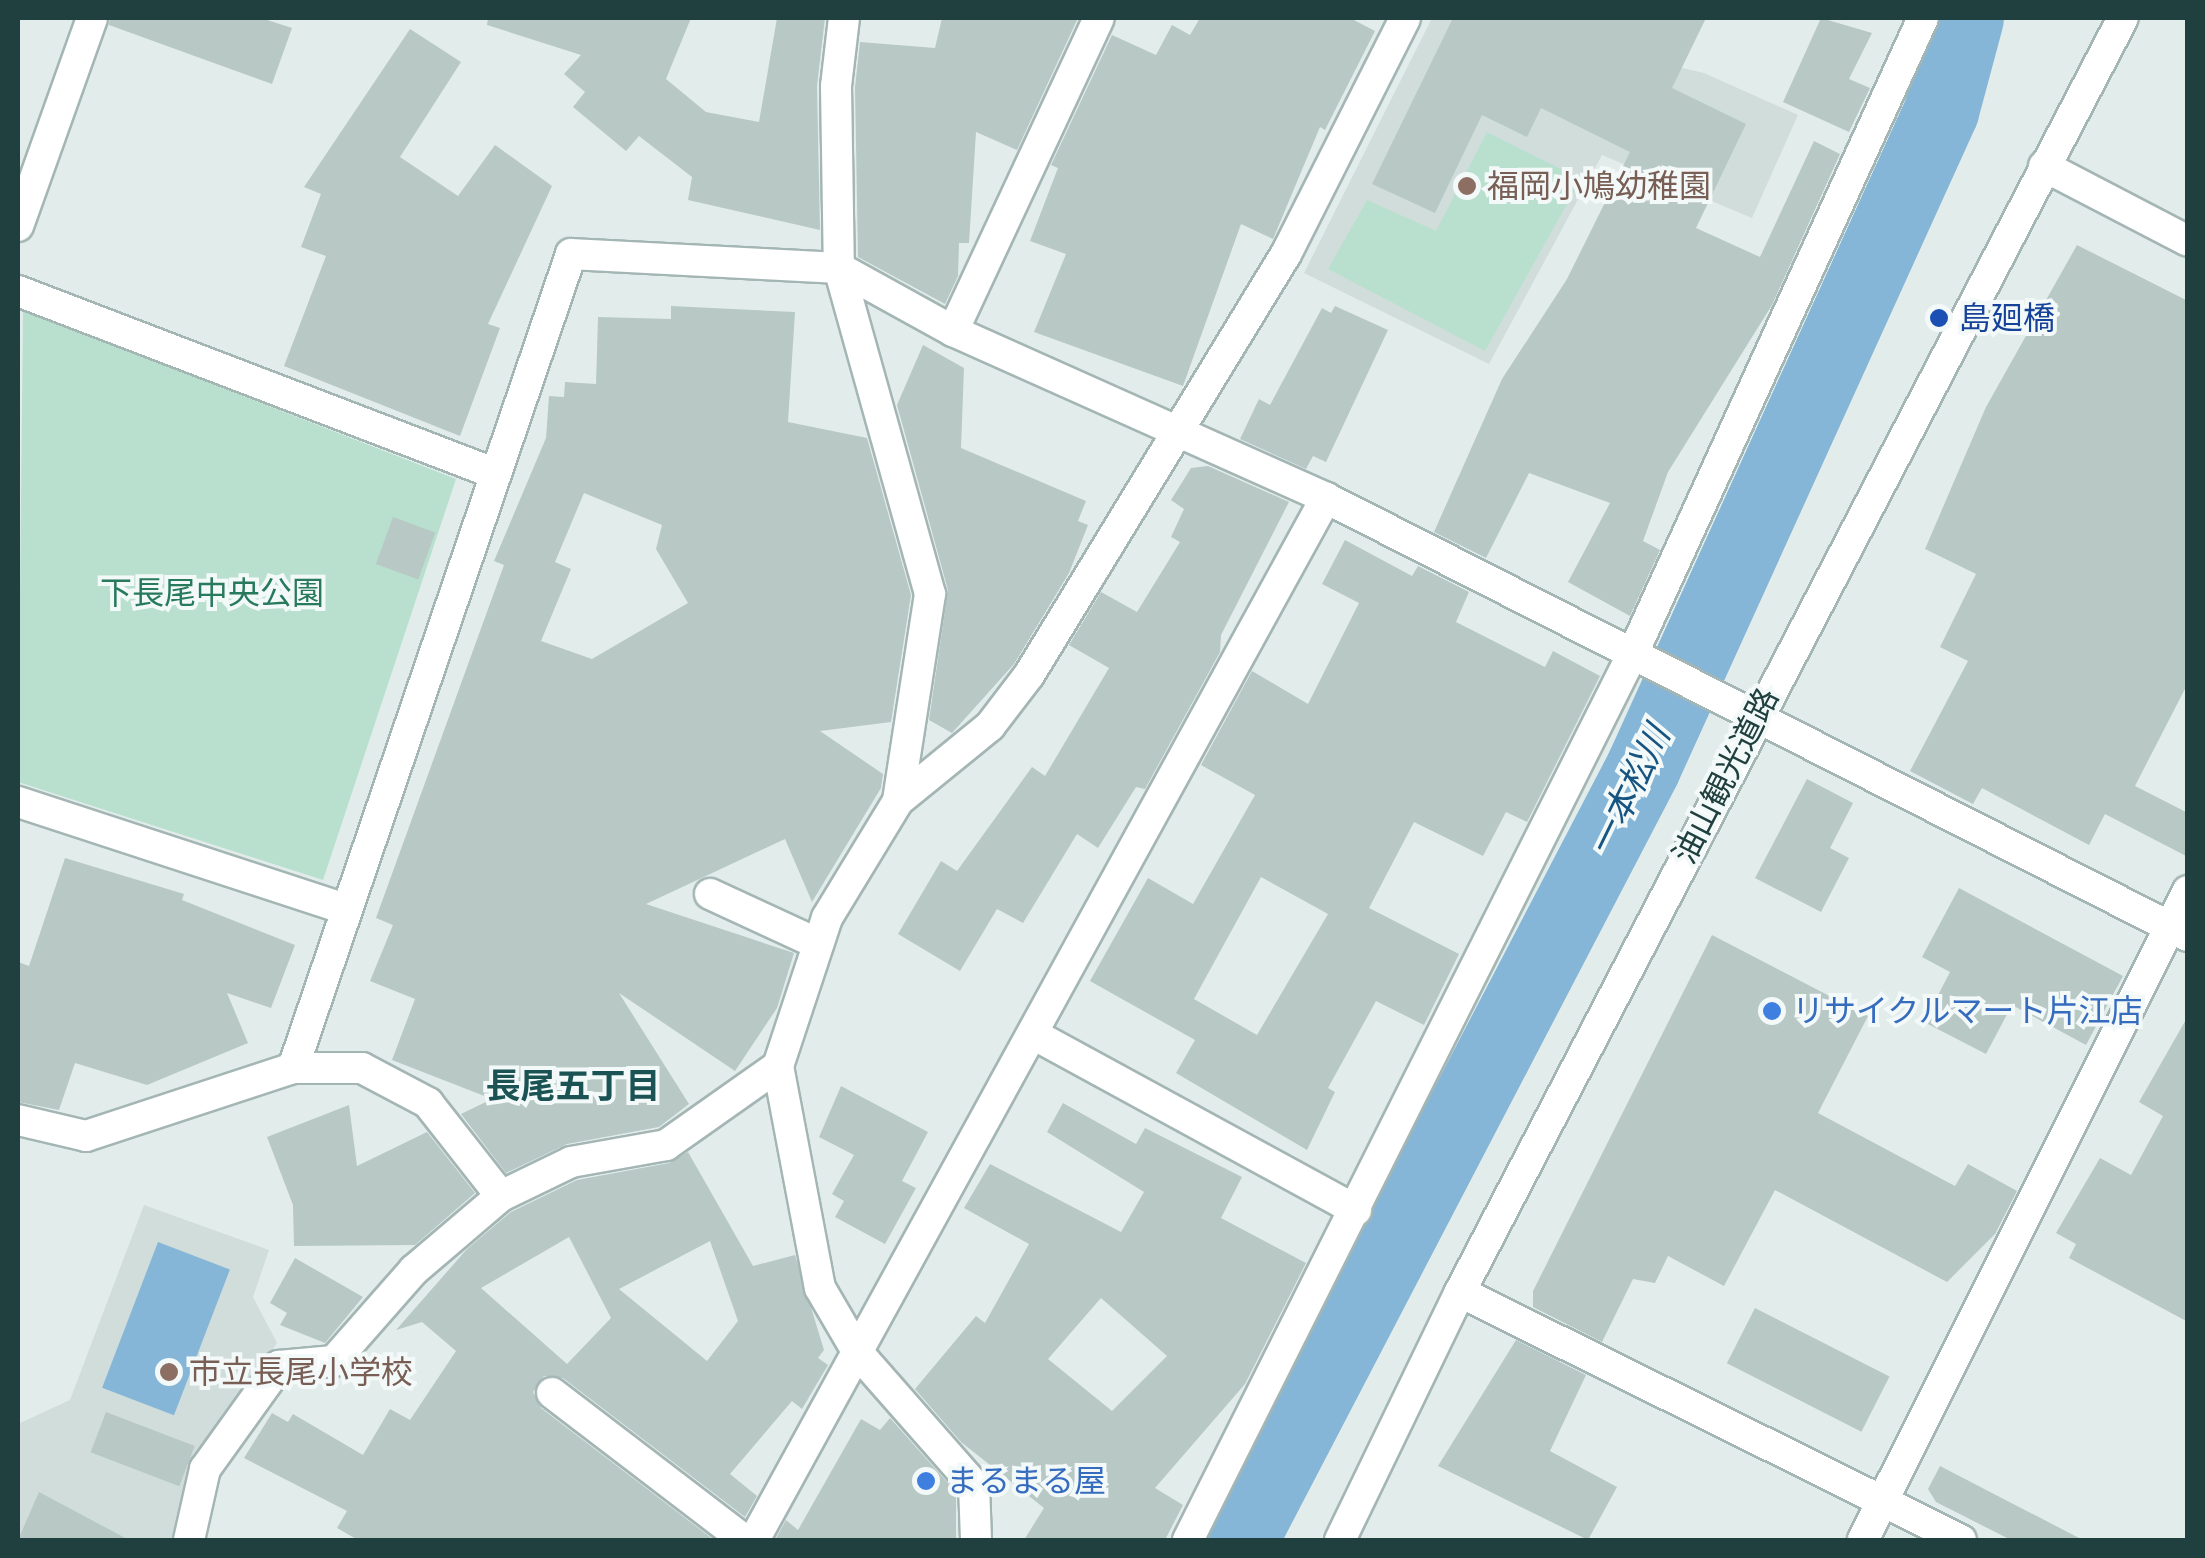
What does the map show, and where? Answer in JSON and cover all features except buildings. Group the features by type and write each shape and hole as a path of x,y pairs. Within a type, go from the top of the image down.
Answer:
{"street":[{"path":"18,226 92,18"},
{"path":"844,18 836,86 839,268 930,594 898,801 818,944 778,1066 820,1288 858,1353 974,1485 976,1540"},
{"path":"953,331 1099,18"},
{"path":"898,801 990,726 1182,431 1286,254 1404,18"},
{"path":"1188,1540 1641,655 1922,18"},
{"name":"油山観光道路","path":"1340,1540 1460,1292 2123,18"},
{"path":"2044,166 2188,241"},
{"path":"293,1068 491,472 571,254 839,268 953,331 1326,498 1641,655 1754,722 2178,931"},
{"path":"18,291 491,472"},
{"path":"754,1540 1326,498"},
{"path":"18,802 346,910"},
{"path":"1862,1540 2178,931 2188,891"},
{"path":"710,894 818,944"},
{"path":"1032,1034 1356,1210"},
{"path":"189,1540 205,1470 279,1366 334,1362 414,1270 500,1196 571,1162 666,1146 778,1066"},
{"path":"18,1120 86,1136 293,1068 362,1068 428,1103 500,1196"},
{"path":"1460,1292 1962,1540"},
{"path":"552,1393 744,1540"}],"shaded area":[{"name":"福岡小鳩幼稚園","path":"1432,18 1608,18 1596,48 1704,73 1798,115 1752,218 1602,155 1489,364 1304,273"},
{"name":"市立長尾小学校","path":"144,1205 269,1250 253,1297 277,1343 196,1462 178,1540 18,1540 18,1424 70,1400"}],"green space":[{"path":"1487,132 1581,179 1485,351 1328,269 1367,200 1436,231"},
{"name":"下長尾中央公園","path":"23,310 456,479 323,880 18,782"}],"water":[{"path":"158,1242 230,1270 174,1415 102,1388"}],"waterway":[{"name":"一本松川","path":"1240,1540 1643,767 1941,111 1966,18"}],"place":[{"name":"福岡小鳩幼稚園","path":"1467,186"},
{"name":"島廻橋","path":"1939,318"},
{"name":"リサイクルマート片江店","path":"1772,1011"},
{"name":"市立長尾小学校","path":"169,1372"},
{"name":"まるまる屋","path":"926,1481"}],"district":[{"name":"長尾五丁目","path":"573,1086"}]}
